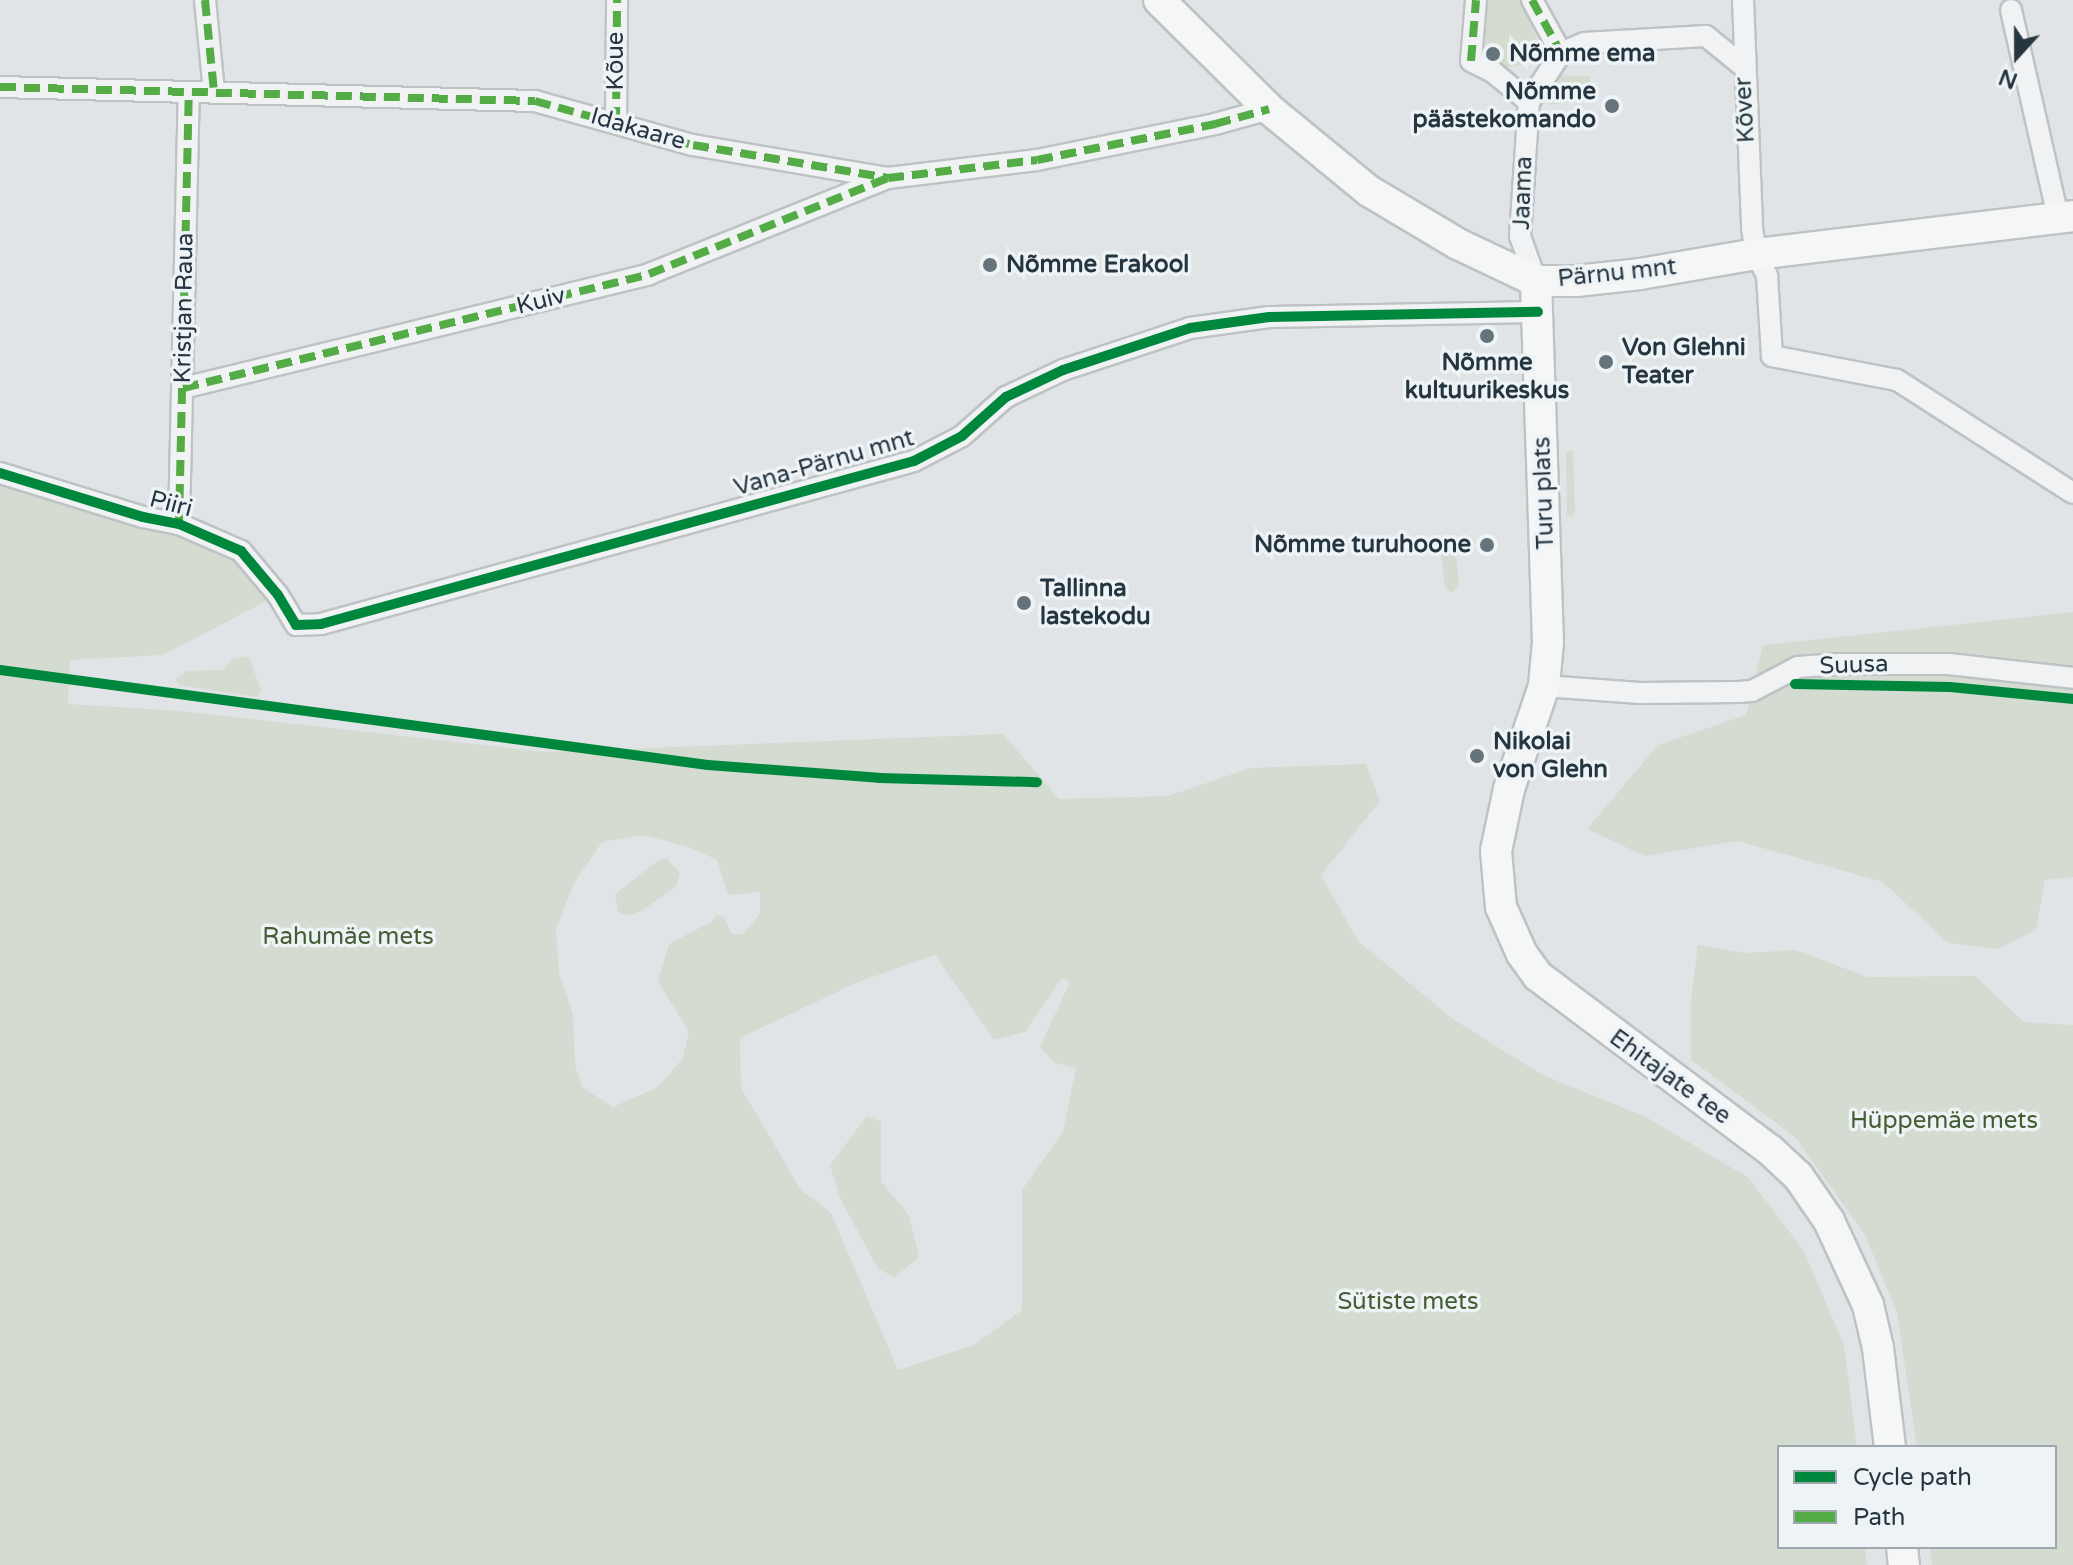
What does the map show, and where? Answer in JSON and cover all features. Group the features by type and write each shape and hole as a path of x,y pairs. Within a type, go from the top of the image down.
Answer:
{"main road":[{"name":"Pärnu mnt","path":"1159,0 1269,109 1369,191 1458,244 1536,281 1576,281 1640,274 1756,254 2066,217"},
{"name":"Turu plats","path":"1536,281 1548,642 1542,696"},
{"name":"Ehitajate tee","path":"1542,696 1509,789 1496,851 1496,880 1508,928 1538,976 1565,1000 1770,1150 1798,1176 1829,1221 1868,1305 1878,1348 1890,1445"}],"street":[{"path":"205,0 214,91"},
{"name":"Kõue","path":"616,123 617,0"},
{"path":"1476,0 1471,61 1493,72 1529,102"},
{"path":"1532,0 1561,53"},
{"path":"1743,0 1744,67"},
{"path":"2011,10 2066,217"},
{"name":"Kõver","path":"1561,53 1584,43 1706,36 1744,67 1756,254 1767,276 1772,356 1897,380 2073,493"},
{"name":"Jaama","path":"1536,281 1520,236 1529,102 1561,53"},
{"name":"Idakaare","path":"0,87 535,101 693,145 888,178 1037,160 1215,124 1269,109"},
{"name":"Kristjan Raua","path":"179,524 189,92"},
{"name":"Kuiv","path":"183,388 649,274 888,178"},
{"name":"Vana-Pärnu mnt","path":"296,625 321,624 914,461 962,436 1006,397 1063,370 1190,328 1269,317 1538,312"},
{"name":"Piiri","path":"0,473 143,517 179,524 241,551 278,595 296,625"},
{"name":"Suusa","path":"1542,696 1752,691 1798,667 1840,664 1949,664 2073,678"}],"green space":[{"path":"1486,0 1522,0 1540,47 1534,62 1499,69 1488,64 1480,41"},
{"path":"1555,75 1590,76 1592,100 1548,105"},
{"path":"1566,451 1573,451 1575,512 1571,517 1567,515"},
{"path":"0,473 241,551 278,595 163,655 70,660 68,704 181,711 545,752 1003,734 1059,799 1168,796 1251,768 1366,764 1380,801 1321,875 1358,941 1453,1019 1541,1074 1648,1118 1749,1178 1804,1251 1844,1345 1857,1445 1777,1445 1777,1549 1865,1549 1867,1565 0,1565","holes":["643,835 689,847 717,860 728,895 760,892 760,914 742,935 731,933 724,917 717,915 711,922 669,944 658,981 689,1032 683,1058 658,1087 613,1107 582,1087 575,1065 573,1014 559,972 556,930 574,883 602,842","935,955 994,1040 1025,1032 1062,978 1070,982 1040,1047 1055,1063 1076,1068 1063,1132 1022,1190 1022,1310 974,1345 898,1370 831,1213 801,1190 741,1088 740,1038 858,982"]},
{"path":"1449,539 1455,546 1459,583 1452,593 1445,587 1440,544"},
{"path":"2073,612 2073,877 2045,880 2036,930 1998,949 1948,943 1883,882 1738,841 1645,856 1587,829 1658,745 1746,715 1763,645"},
{"path":"249,656 261,691 256,697 179,685 175,679 187,671 223,670 232,659"},
{"path":"660,859 667,859 680,873 676,887 641,911 627,916 618,912 615,894"},
{"name":"Hüppemäe mets","path":"1698,945 1746,953 1795,950 1868,977 1975,976 2024,1022 2073,1025 2073,1565 1932,1565 1930,1549 2057,1549 2057,1445 1917,1445 1897,1313 1865,1235 1796,1138 1691,1060 1691,1001"},
{"path":"867,1116 881,1122 881,1181 909,1216 919,1257 895,1277 878,1269 840,1198 830,1165"}],"marked path":[{"path":"205,0 214,91"},
{"path":"616,123 617,0"},
{"path":"1471,61 1476,0"},
{"path":"1532,0 1561,53"},
{"path":"0,87 535,101 693,145 888,178 1037,160 1215,124 1269,109"},
{"path":"179,524 189,92"},
{"path":"183,388 649,274 888,178"}],"cycle path":[{"path":"0,473 143,517 179,524 241,551 278,595 296,625 321,624 914,461 962,436 1006,397 1063,370 1190,328 1269,317 1538,312"},
{"path":"0,670 708,765 879,778 1037,782"},
{"path":"1795,684 1950,687 2073,699"}],"place":[{"name":"Nõmme ema","path":"1493,54"},
{"name":"Nõmme päästekomando","path":"1612,106"},
{"name":"Nõmme Erakool","path":"990,265"},
{"name":"Nõmme kultuurikeskus","path":"1487,336"},
{"name":"Von Glehni Teater","path":"1606,362"},
{"name":"Nõmme turuhoone","path":"1487,545"},
{"name":"Tallinna lastekodu","path":"1024,603"},
{"name":"Nikolai von Glehn","path":"1477,756"}],"park label":[{"name":"Rahumäe mets","path":"348,937"},
{"name":"Sütiste mets","path":"1408,1302"}]}
